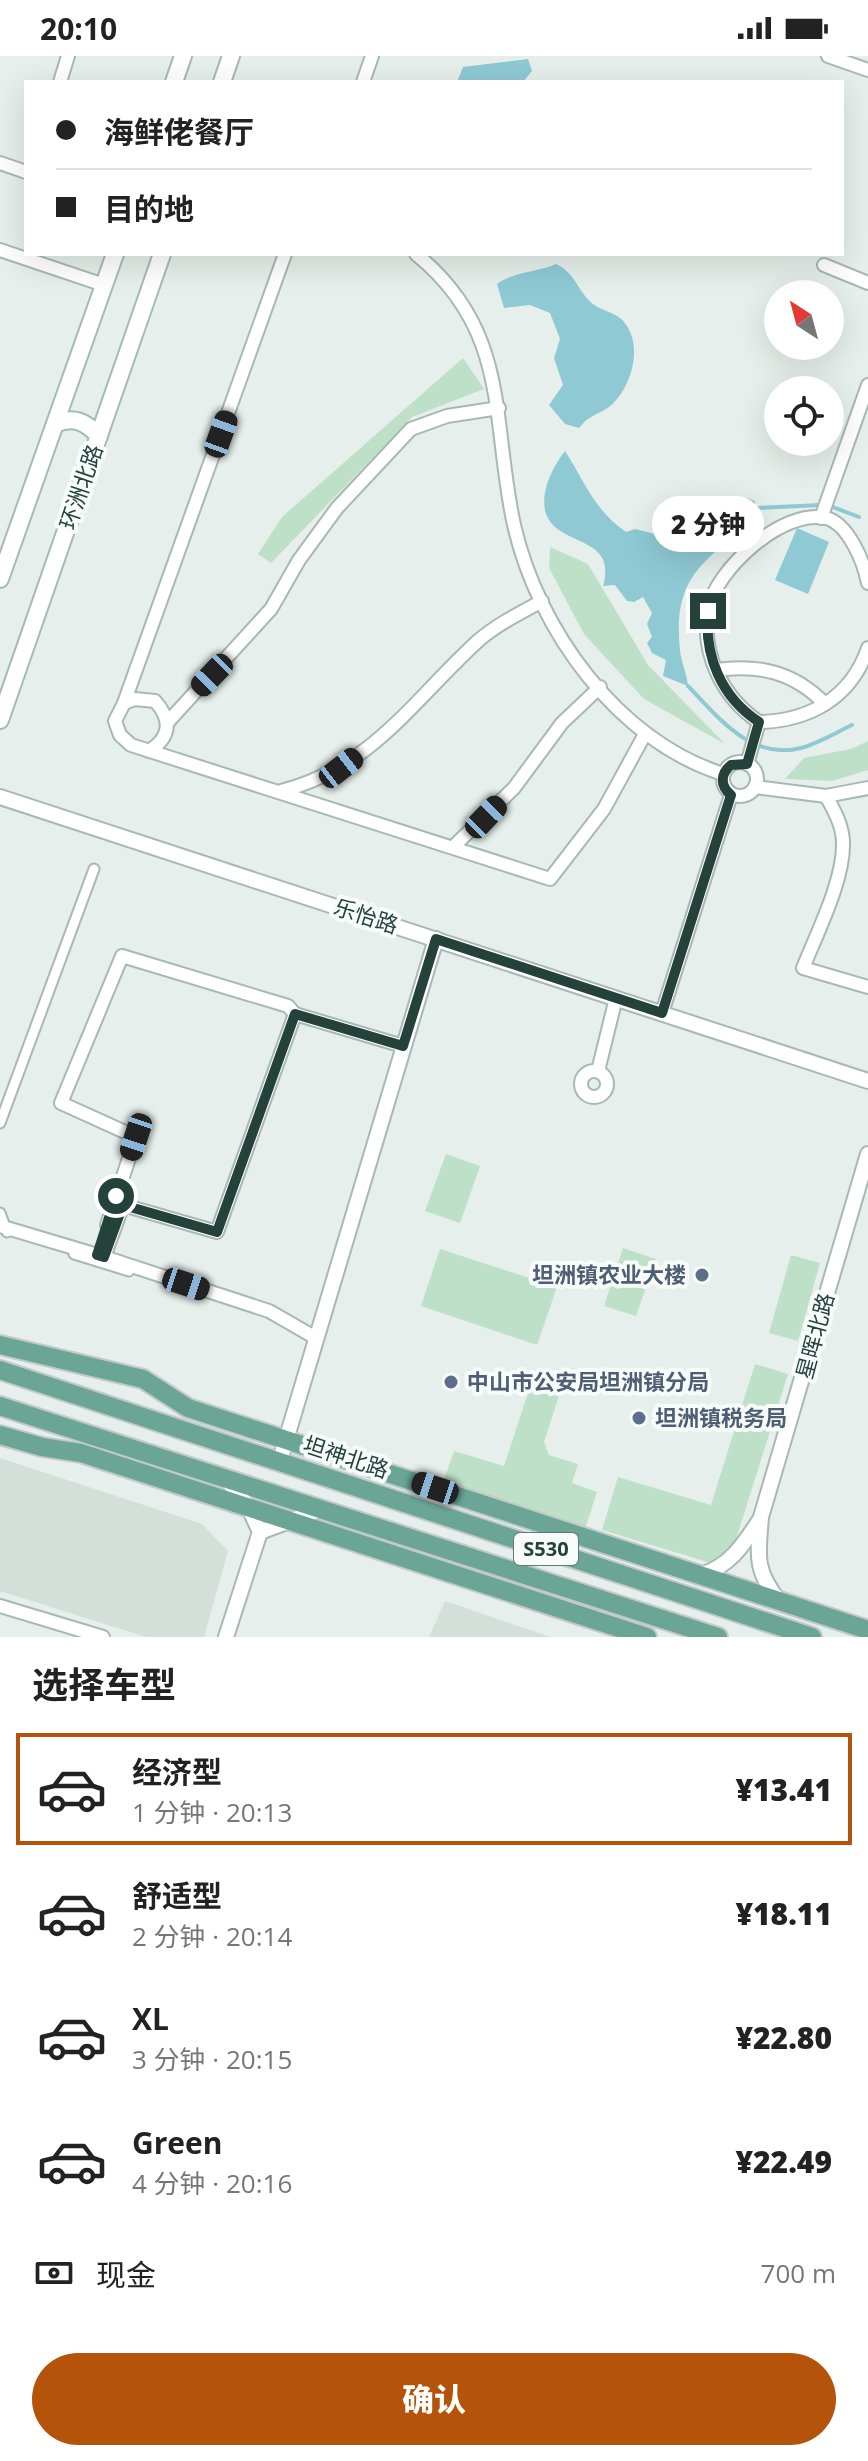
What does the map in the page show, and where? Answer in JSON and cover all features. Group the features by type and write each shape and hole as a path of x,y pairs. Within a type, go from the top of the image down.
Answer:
{"main road":[{"path":"175,80 183,56"},
{"path":"223,80 231,56"},
{"name":"环洲北路","path":"0,579 114,256"},
{"name":"环洲北路","path":"0,720 161,256"},
{"path":"55,424 67,419 80,421 99,436"},
{"path":"0,1345 143,1379 188,1408 868,1630"},
{"name":"坦神北路","path":"0,1370 812,1637"},
{"name":"S530","path":"0,1406 674,1629 718,1637"},
{"path":"0,1435 42,1447 81,1453 647,1637"},
{"path":"661,1588 701,1575"},
{"path":"779,1601 812,1637"}],"street":[{"path":"61,80 68,56"},
{"path":"364,80 372,56"},
{"path":"828,56 868,70"},
{"path":"0,163 24,171"},
{"path":"0,250 104,285"},
{"path":"284,256 115,721 120,735 131,745 550,879 604,809 645,734"},
{"path":"418,256 446,284 466,314 494,376 514,525 542,601 568,646 633,726 699,766 723,774"},
{"path":"824,265 868,283"},
{"path":"821,518 868,385"},
{"path":"167,723 271,609 299,560 337,508 411,429 447,416 499,408"},
{"path":"868,583 848,536 839,525 821,518 775,529 723,578 711,600 707,625 716,670 732,699 759,722 790,720 825,704 847,687 868,648"},
{"path":"281,791 312,783 341,768 409,715 481,639 542,601"},
{"path":"716,670 773,670 797,680 825,704"},
{"path":"453,847 514,788 562,723 600,687"},
{"path":"124,703 135,699 155,701 166,713 167,723 161,743 149,751"},
{"path":"747,764 759,722"},
{"path":"747,764 755,771 755,787 748,795 731,795 723,786 723,774 731,765 747,764"},
{"path":"755,787 826,796 868,788"},
{"path":"662,1013 731,795"},
{"path":"826,796 841,828 843,844 825,912 803,968 868,987"},
{"name":"乐怡路","path":"0,797 868,1081"},
{"path":"0,1123 94,869"},
{"path":"280,1460 436,939"},
{"path":"100,1256 136,1137 61,1103 122,956 288,1006 295,1014 403,1046"},
{"path":"598,1071 616,998"},
{"path":"100,1256 123,1205 217,1232 295,1014"},
{"name":"星晖北路","path":"761,1517 868,1154"},
{"path":"0,1213 3,1227 8,1233 262,1312 272,1312"},
{"path":"3,1227 272,1312 316,1338"},
{"path":"226,1637 260,1532 248,1506 227,1480"},
{"path":"260,1532 319,1510"},
{"path":"701,1575 716,1570 738,1552 761,1517"},
{"path":"761,1517 757,1559 762,1579 779,1601"},
{"path":"0,1606 103,1637"}],"shaded area":[{"path":"0,1458 202,1524 228,1551 204,1637 146,1637 0,1591"},
{"path":"445,1601 550,1637 429,1637"}],"green space":[{"path":"463,358 484,389 412,417 271,563 258,554 282,517"},
{"path":"550,547 588,564 648,665 725,744 644,699 584,634 549,568"},
{"path":"868,741 868,770 832,781 785,779 804,758 851,749"},
{"path":"446,1154 480,1166 460,1223 425,1211"},
{"path":"623,1248 656,1259 636,1316 604,1306"},
{"path":"440,1249 557,1287 537,1345 421,1306"},
{"path":"791,1255 820,1263 798,1341 769,1333"},
{"path":"755,1364 788,1374 727,1568 602,1530 618,1477 711,1505"},
{"path":"530,1387 559,1396 544,1442 549,1455 578,1464 572,1483 597,1492 585,1529 443,1483 454,1451 504,1466"}],"water":[{"path":"528,59 532,71 525,80 458,80 463,67"},
{"path":"556,264 568,272 593,304 620,318 628,327 634,351 629,377 617,399 579,428 565,424 549,405 563,385 554,358 560,339 550,313 530,305 504,308 497,284"},
{"path":"565,451 598,505 626,532 635,529 679,540 690,531 705,529 727,496 740,504 747,498 755,501 757,513 709,557 688,585 679,623 680,650 688,686 663,676 666,660 652,653 647,643 652,637 647,624 652,613 643,597 634,602 627,601 615,585 603,586 605,573 600,555 550,522 544,502 546,490"},
{"path":"797,528 829,542 808,594 775,580"}],"waterway":[{"path":"756,508 821,505"},
{"path":"830,506 859,517"},
{"path":"688,686 737,734 766,748 801,748 852,725"}],"place":[{"name":"坦洲镇农业大楼","path":"702,1275"},
{"name":"中山市公安局坦洲镇分局","path":"451,1382"},
{"name":"坦洲镇税务局","path":"639,1418"}],"route":[{"path":"116,1196 97,1255 104,1257 123,1205 217,1232 295,1014 403,1046 436,939 662,1013 731,795 723,786 723,774 736,762 747,764 759,722 732,699 718,677 708,639 708,611"}]}
